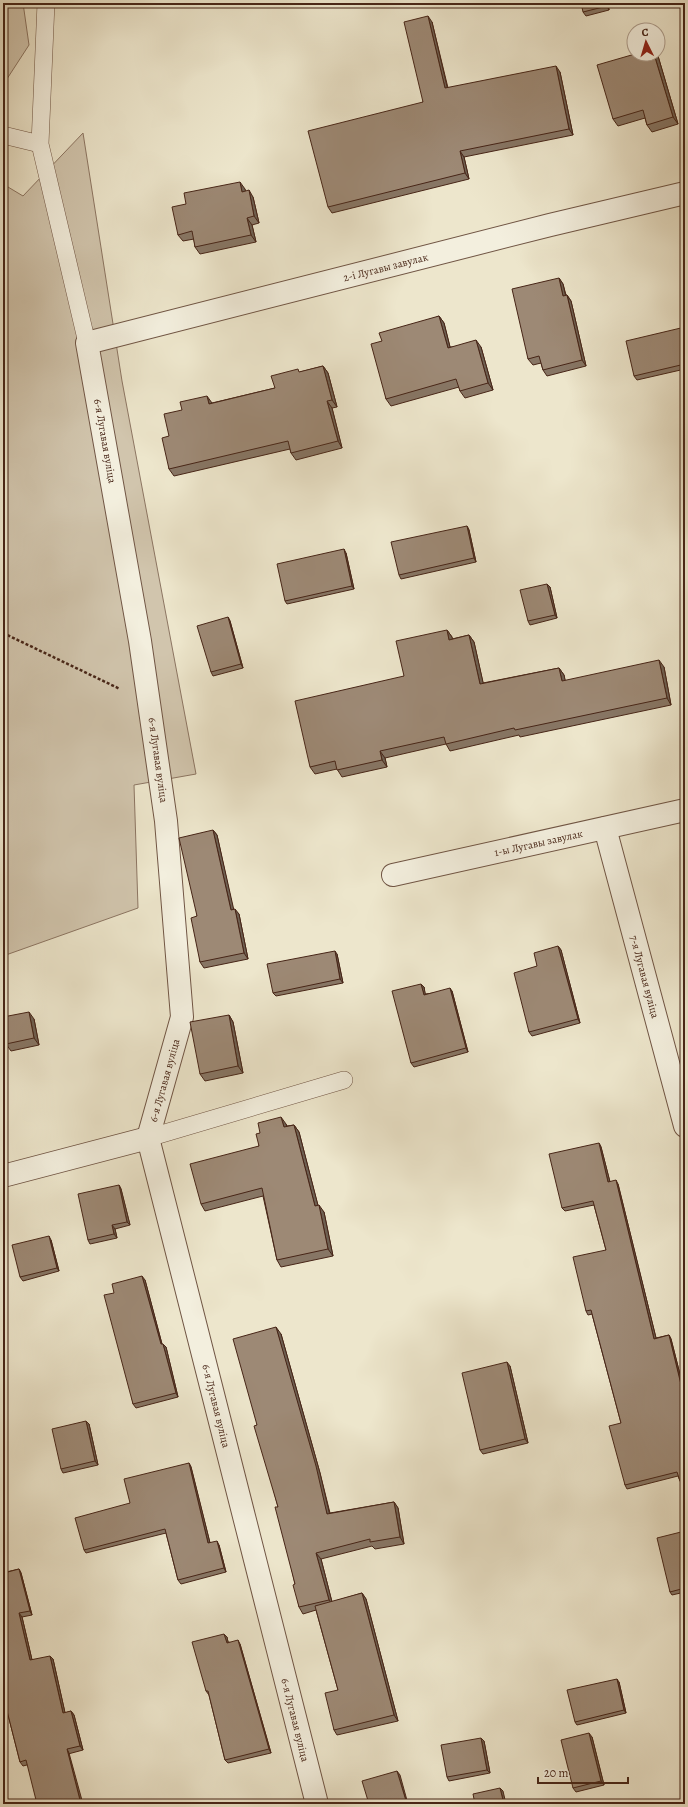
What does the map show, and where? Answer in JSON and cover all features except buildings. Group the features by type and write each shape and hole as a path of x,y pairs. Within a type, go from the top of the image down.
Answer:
{"street":[{"name":"2-і Лугавы завулак","path":"87,343 550,224 685,193"},
{"name":"6-я Лугавая вуліца","path":"87,343 140,641 166,821 182,1017 148,1138 317,1804"},
{"name":"1-ы Лугавы завулак","path":"393,875 685,810"},
{"name":"7-я Лугавая вуліца","path":"605,828 685,1126"},
{"path":"3,1176 148,1138"}],"lane":[{"path":"46,3 40,144 87,343"},
{"path":"3,135 40,144"},
{"path":"148,1138 344,1080"}],"path":[{"path":"3,633 149,704"}],"shaded area":[{"path":"3,3 23,3 29,45 3,85"},
{"path":"83,133 122,381 196,774 134,785 138,908 3,956 3,184 23,196"}]}
